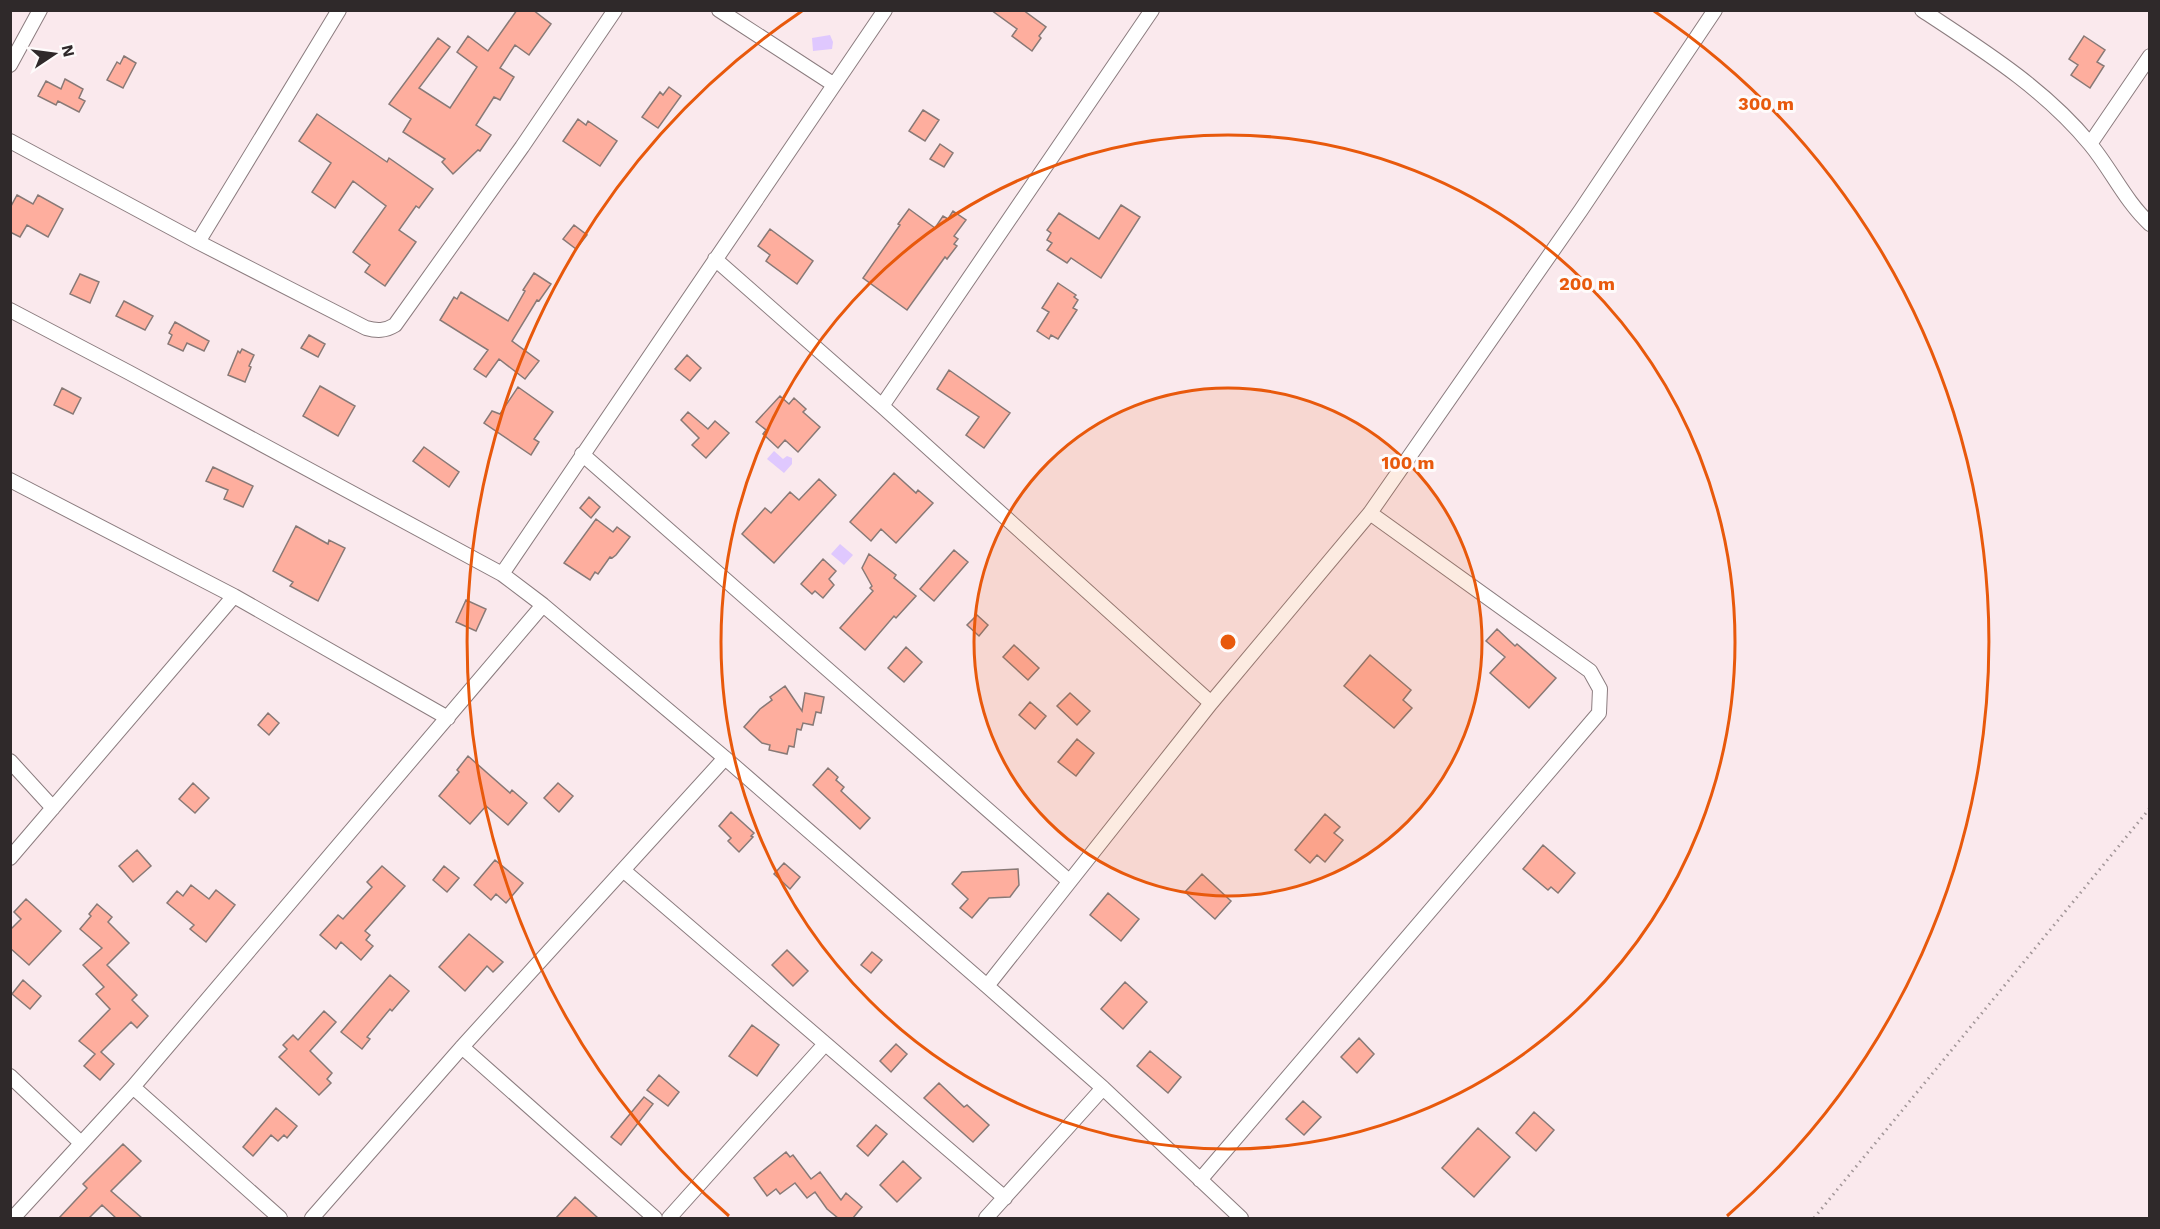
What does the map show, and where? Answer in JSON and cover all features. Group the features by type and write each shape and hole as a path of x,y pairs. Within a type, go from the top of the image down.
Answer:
{"street":[{"path":"10,65 40,10"},
{"path":"10,141 198,242 366,328 375,331 390,328 395,325 457,239 615,10"},
{"path":"719,10 833,84"},
{"path":"502,574 885,10"},
{"path":"882,406 1152,10"},
{"path":"987,986 1211,703 1370,513 1581,210 1716,10"},
{"path":"1922,10 1990,56 2051,103 2090,144 2127,198 2150,224"},
{"path":"198,242 333,12"},
{"path":"2090,144 2150,56"},
{"path":"715,259 882,406 1211,703"},
{"path":"10,310 502,574 543,605 725,758 987,986 1103,1088 1241,1218"},
{"path":"582,454 1069,881"},
{"path":"10,480 234,596 448,718"},
{"path":"1200,1180 1599,713 1600,688 1590,671 1370,513"},
{"path":"10,858 234,596"},
{"path":"13,1218 132,1087 543,605"},
{"path":"312,1218 462,1047 725,758"},
{"path":"10,761 53,808"},
{"path":"622,870 1005,1198"},
{"path":"669,1218 825,1044"},
{"path":"462,1047 655,1218"},
{"path":"10,1076 81,1143"},
{"path":"132,1087 280,1218"},
{"path":"986,1218 1103,1088"}],"path":[{"path":"1814,1218 2150,807"}],"shaded area":[{"path":"830,35 833,42 832,49 813,51 812,38"},
{"path":"774,451 783,459 787,456 792,458 792,464 784,473 767,459"},
{"path":"840,544 853,555 844,565 831,554"}],"building":[{"path":"517,10 533,10 551,24 529,55 515,45 500,68 514,77 500,100 494,97 476,125 491,135 480,151 478,150 453,174 442,162 445,159 403,132 411,119 389,104 438,38 450,47 419,88 450,108 477,67 457,52 468,36 488,51"},
{"path":"991,10 1023,10 1046,27 1032,51 1012,36 1017,29"},
{"path":"2084,36 2105,50 2097,62 2104,66 2090,88 2071,75 2078,65 2069,59"},
{"path":"124,56 136,63 123,88 107,80 117,62 120,64"},
{"path":"65,79 83,89 79,98 85,101 79,112 58,101 56,105 38,96 46,81 61,89"},
{"path":"669,87 681,96 658,128 642,117 660,92 663,95"},
{"path":"923,110 939,120 925,141 909,131"},
{"path":"317,114 387,162 389,158 433,189 419,208 416,206 399,230 416,242 385,286 365,272 370,265 353,252 386,206 353,181 335,208 312,192 331,163 299,141"},
{"path":"578,119 586,125 588,121 617,141 600,166 563,141"},
{"path":"940,144 953,153 944,167 930,159"},
{"path":"17,195 33,204 38,195 63,209 48,237 27,225 20,237 10,232 10,208"},
{"path":"1121,205 1140,217 1101,278 1071,258 1067,263 1047,250 1052,243 1047,240 1051,233 1047,230 1059,213 1099,239"},
{"path":"909,209 935,228 943,216 948,219 953,211 966,220 954,236 958,239 954,244 957,246 947,259 945,257 907,310 863,278"},
{"path":"574,225 587,235 576,249 563,239"},
{"path":"770,229 813,261 797,284 766,261 770,255 758,246"},
{"path":"534,273 551,284 539,301 537,300 512,341 539,361 525,379 499,359 486,377 474,369 488,350 440,320 454,297 457,299 461,292 508,321"},
{"path":"80,274 99,282 90,303 70,294"},
{"path":"1058,283 1076,295 1074,297 1078,300 1073,308 1077,310 1058,339 1051,335 1049,339 1037,331 1049,312 1042,308"},
{"path":"124,301 153,316 145,330 116,316"},
{"path":"175,322 209,341 204,351 187,343 183,351 168,344 172,335 169,333"},
{"path":"309,335 325,344 318,357 301,348"},
{"path":"242,349 254,355 245,382 228,375 238,351 240,353"},
{"path":"687,355 701,368 690,381 675,369"},
{"path":"949,370 1010,413 984,448 966,435 979,417 937,389"},
{"path":"320,386 355,406 338,436 303,416"},
{"path":"518,387 553,412 534,439 539,442 531,455 484,423 492,411 500,414"},
{"path":"62,388 81,398 73,414 54,405"},
{"path":"780,396 789,404 794,398 806,409 803,412 820,427 798,452 785,440 778,448 763,434 766,430 756,422"},
{"path":"688,412 708,429 715,421 729,433 706,458 692,445 699,438 681,420"},
{"path":"424,447 459,472 449,487 413,461"},
{"path":"213,467 253,486 243,507 224,499 228,490 206,481"},
{"path":"894,473 916,493 918,490 933,503 896,543 881,529 871,541 850,522"},
{"path":"819,479 836,495 774,563 742,534 765,508 771,513 790,492 799,500"},
{"path":"589,497 600,507 591,518 580,508"},
{"path":"596,519 613,532 617,527 630,537 616,555 610,557 598,574 595,572 590,580 564,563"},
{"path":"296,526 328,544 329,540 345,548 318,601 290,586 293,582 273,571"},
{"path":"954,550 968,562 934,601 920,589"},
{"path":"869,554 896,575 894,578 916,596 896,618 894,616 865,650 840,628 873,591 862,568"},
{"path":"823,559 836,571 829,579 834,585 823,598 815,591 812,594 801,584"},
{"path":"466,600 486,609 476,631 456,622"},
{"path":"977,615 988,625 979,636 967,625"},
{"path":"1497,629 1556,678 1529,708 1490,673 1505,657 1486,641"},
{"path":"1014,645 1039,668 1028,680 1003,657"},
{"path":"906,647 922,662 904,682 888,668"},
{"path":"1370,655 1411,690 1403,700 1412,708 1394,728 1344,686"},
{"path":"785,686 802,711 805,693 824,697 821,713 816,712 813,725 803,723 801,730 797,729 794,747 789,746 787,754 769,750 770,745 762,743 744,727 760,709 772,700 770,697"},
{"path":"1070,693 1090,711 1077,725 1057,706"},
{"path":"1030,702 1046,716 1035,729 1019,715"},
{"path":"268,713 279,723 269,735 258,725"},
{"path":"1077,739 1094,753 1076,776 1058,762"},
{"path":"468,756 510,793 512,790 527,803 508,825 486,806 470,824 439,796 459,772 457,770"},
{"path":"828,768 838,777 836,780 844,787 841,791 870,818 860,829 813,785"},
{"path":"193,783 209,798 195,813 179,799"},
{"path":"558,783 573,796 559,812 544,798"},
{"path":"731,812 754,833 739,852 728,841 731,838 719,826"},
{"path":"1325,814 1340,827 1334,833 1343,840 1325,862 1317,855 1310,863 1295,850"},
{"path":"1543,845 1575,873 1558,893 1551,887 1548,890 1523,869"},
{"path":"137,850 151,866 133,882 119,866"},
{"path":"495,860 523,883 506,903 496,894 491,900 474,885"},
{"path":"784,863 800,877 790,889 774,874"},
{"path":"382,866 405,886 365,931 370,935 366,940 373,946 361,960 341,942 336,949 320,935 338,915 343,919 372,887 367,882"},
{"path":"444,866 459,878 447,892 433,880"},
{"path":"1018,869 1019,885 1010,897 989,898 972,918 960,908 968,899 952,884 962,872"},
{"path":"1202,874 1231,901 1215,919 1185,892"},
{"path":"191,885 209,899 216,890 235,905 206,942 190,929 194,925 167,903 177,891 183,896"},
{"path":"1108,893 1139,919 1121,941 1090,915"},
{"path":"26,899 61,931 29,965 10,948 10,930 21,919 14,912"},
{"path":"97,904 112,917 108,922 129,943 107,965 137,995 132,1000 148,1016 137,1028 131,1022 101,1052 114,1064 100,1080 84,1066 95,1054 79,1041 110,1009 96,994 104,987 83,965 102,948 80,929"},
{"path":"469,934 503,962 493,972 487,966 465,991 439,967"},
{"path":"787,950 808,971 793,986 772,965"},
{"path":"872,952 882,960 871,973 861,965"},
{"path":"390,975 409,991 392,1011 390,1009 367,1037 370,1039 362,1049 341,1032"},
{"path":"23,980 41,996 30,1009 12,994"},
{"path":"1125,982 1147,1002 1123,1029 1101,1009"},
{"path":"324,1011 336,1022 310,1051 332,1073 327,1079 331,1083 319,1095 279,1057 287,1049 283,1045 293,1035 298,1040"},
{"path":"752,1025 779,1045 757,1076 729,1056"},
{"path":"1359,1038 1374,1054 1357,1073 1341,1057"},
{"path":"896,1044 907,1054 891,1072 880,1061"},
{"path":"1150,1051 1181,1077 1168,1093 1137,1066"},
{"path":"659,1075 679,1092 668,1106 647,1090"},
{"path":"939,1083 964,1107 967,1105 989,1125 973,1142 924,1098"},
{"path":"644,1097 653,1104 621,1145 611,1137"},
{"path":"1303,1101 1321,1117 1304,1135 1286,1119"},
{"path":"276,1108 297,1126 287,1138 284,1135 278,1141 271,1135 253,1156 243,1147"},
{"path":"1534,1112 1554,1130 1536,1151 1516,1133"},
{"path":"876,1125 887,1134 868,1156 857,1146"},
{"path":"1478,1128 1510,1157 1474,1197 1442,1168"},
{"path":"123,1144 141,1161 111,1191 142,1218 116,1218 102,1205 89,1218 59,1218 87,1188 83,1184"},
{"path":"786,1152 790,1157 793,1155 811,1179 820,1172 841,1200 846,1193 862,1207 853,1218 838,1218 827,1209 815,1192 807,1198 795,1183 780,1194 776,1189 767,1196 754,1178"},
{"path":"903,1161 921,1178 897,1202 880,1185"},
{"path":"575,1197 598,1218 556,1218"}]}
